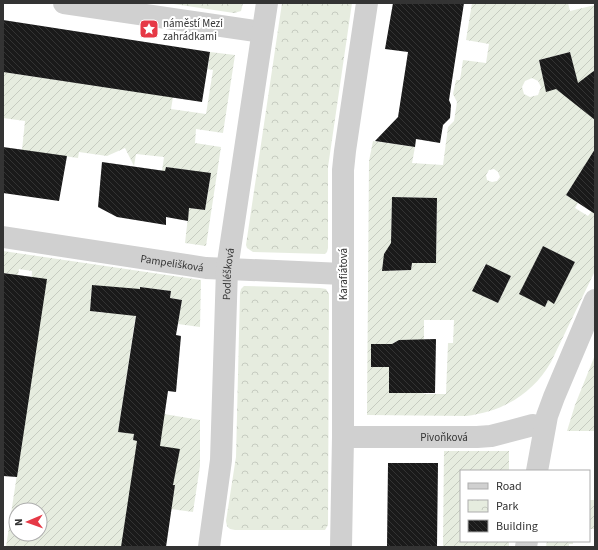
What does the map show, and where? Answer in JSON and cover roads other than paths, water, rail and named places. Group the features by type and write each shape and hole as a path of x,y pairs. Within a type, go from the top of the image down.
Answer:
{"street":[{"path":"64,3 262,32"},
{"name":"Podléšková","path":"209,547 221,460 227,269 267,3"},
{"name":"Karafiátová","path":"341,547 343,436 343,177 345,151 367,3"},
{"name":"Pampelišková","path":"3,236 206,268 343,274"},
{"path":"537,470 544,427 554,397 595,300"},
{"name":"Pivoňková","path":"343,436 477,437 491,436 533,426 544,427"}],"place":[{"name":"náměstí Mezi zahrádkami","path":"149,29"}]}
